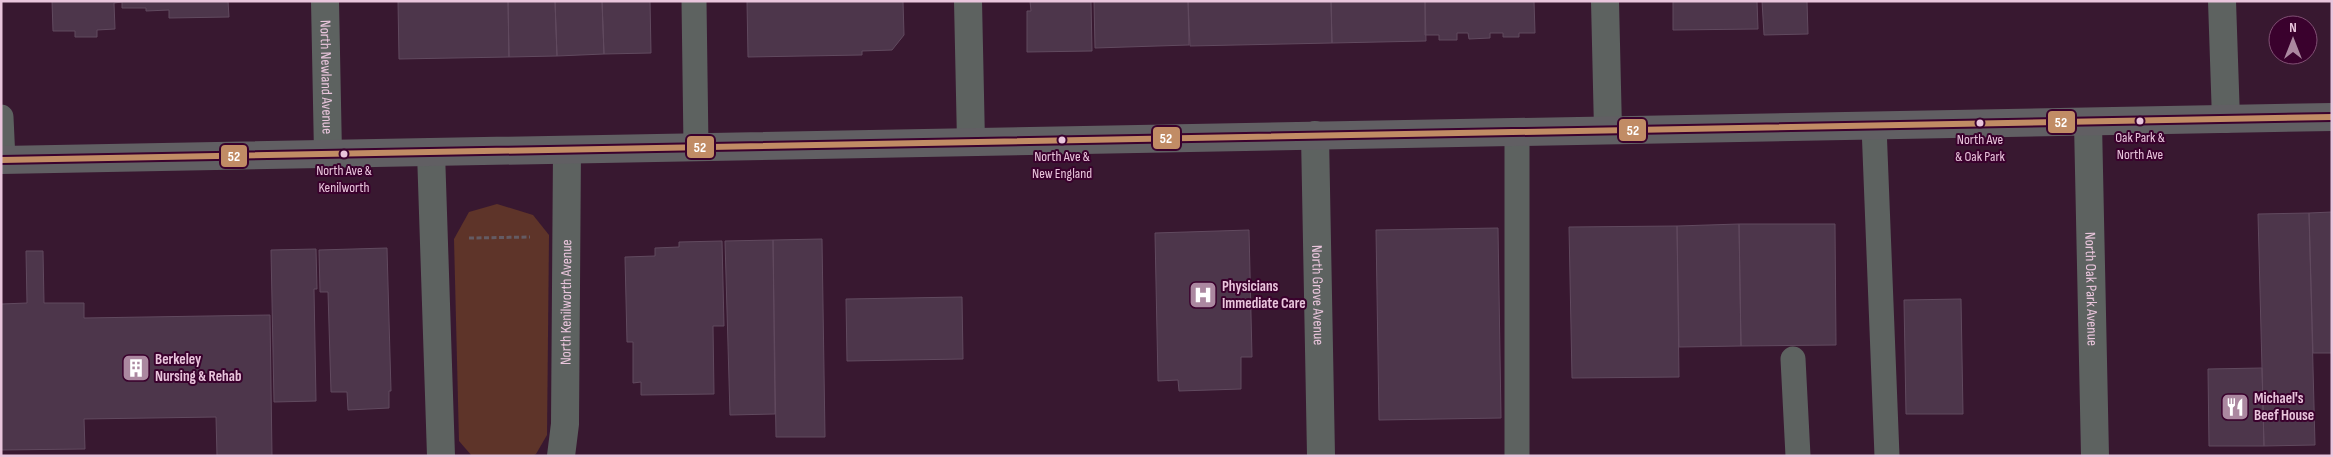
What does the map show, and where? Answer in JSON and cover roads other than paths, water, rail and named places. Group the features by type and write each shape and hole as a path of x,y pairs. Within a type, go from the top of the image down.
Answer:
{"main road":[{"path":"2,160 2332,117"}],"street":[{"name":"North Newland Avenue","path":"324,1 328,154"},
{"path":"968,1 971,142"},
{"path":"1605,1 1608,130"},
{"path":"2222,1 2226,119"},
{"name":"North Oak Park Avenue","path":"2088,123 2095,456"},
{"name":"North Grove Avenue","path":"1315,135 1321,456"},
{"name":"North Kenilworth Avenue","path":"561,456 565,424 568,150"},
{"path":"431,152 441,456"}],"lane":[{"path":"694,1 696,147"},
{"path":"1,118 2,160"},
{"path":"1874,126 1887,456"},
{"path":"1517,132 1517,456"},
{"path":"1793,359 1798,456"}],"place":[{"name":"Oak Park & North Ave","path":"2140,121"},
{"name":"North Ave & Oak Park","path":"1980,123"},
{"name":"North Ave & New England","path":"1062,140"},
{"name":"North Ave & Kenilworth","path":"344,154"},
{"name":"Physicians Immediate Care","path":"1203,295"},
{"name":"Berkeley Nursing & Rehab","path":"136,368"},
{"name":"Michael's Beef House","path":"2235,407"}]}
